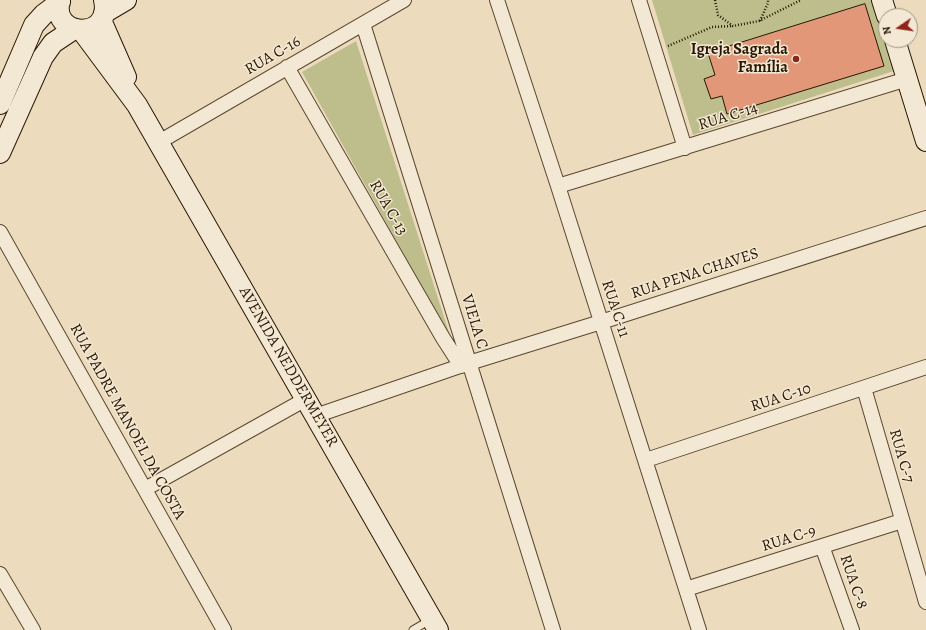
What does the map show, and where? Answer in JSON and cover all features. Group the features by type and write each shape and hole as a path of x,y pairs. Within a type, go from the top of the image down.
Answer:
{"street":[{"path":"0,152 43,57 53,43 78,30 89,29 96,26 103,11 126,0"},
{"name":"RUA C-16","path":"159,142 404,0"},
{"name":"RUA C-11","path":"497,0 646,460 699,630"},
{"path":"639,0 685,148"},
{"path":"0,104 34,26 44,14 60,1"},
{"name":"AVENIDA NEDDERMEYER","path":"60,1 60,15 64,21 78,30 137,105 435,625"},
{"name":"AVENIDA NEDDERMEYER","path":"103,11 137,105"},
{"name":"VIELA C","path":"363,24 465,364 553,630"},
{"path":"897,48 926,141"},
{"name":"RUA C-13","path":"287,68 443,338 465,364"},
{"name":"RUA C-14","path":"558,186 907,79"},
{"name":"RUA PENA CHAVES","path":"145,489 311,407 465,364 926,218"},
{"name":"RUA PADRE MANOEL DA COSTA","path":"0,232 224,630"},
{"name":"RUA C-10","path":"646,460 926,367"},
{"name":"RUA C-7","path":"864,388 926,602"},
{"name":"RUA C-9","path":"686,589 902,521"},
{"name":"RUA C-8","path":"822,546 852,630"},
{"path":"0,574 33,630"}],"lane":[{"path":"413,630 435,625"}],"path":[{"path":"715,0 718,15 733,26"},
{"path":"760,21 768,0"},
{"path":"655,53 712,27 733,26 760,21 801,0"}],"green space":[{"path":"652,0 875,0 878,10 878,48 889,48 897,70 693,135"},
{"path":"356,41 451,339 302,72"}],"building":[{"name":"Igreja Sagrada Família","path":"865,4 884,66 727,114 722,96 711,99 704,79 715,75 708,53"}],"place":[{"name":"Igreja Sagrada Família","path":"796,59"}]}
